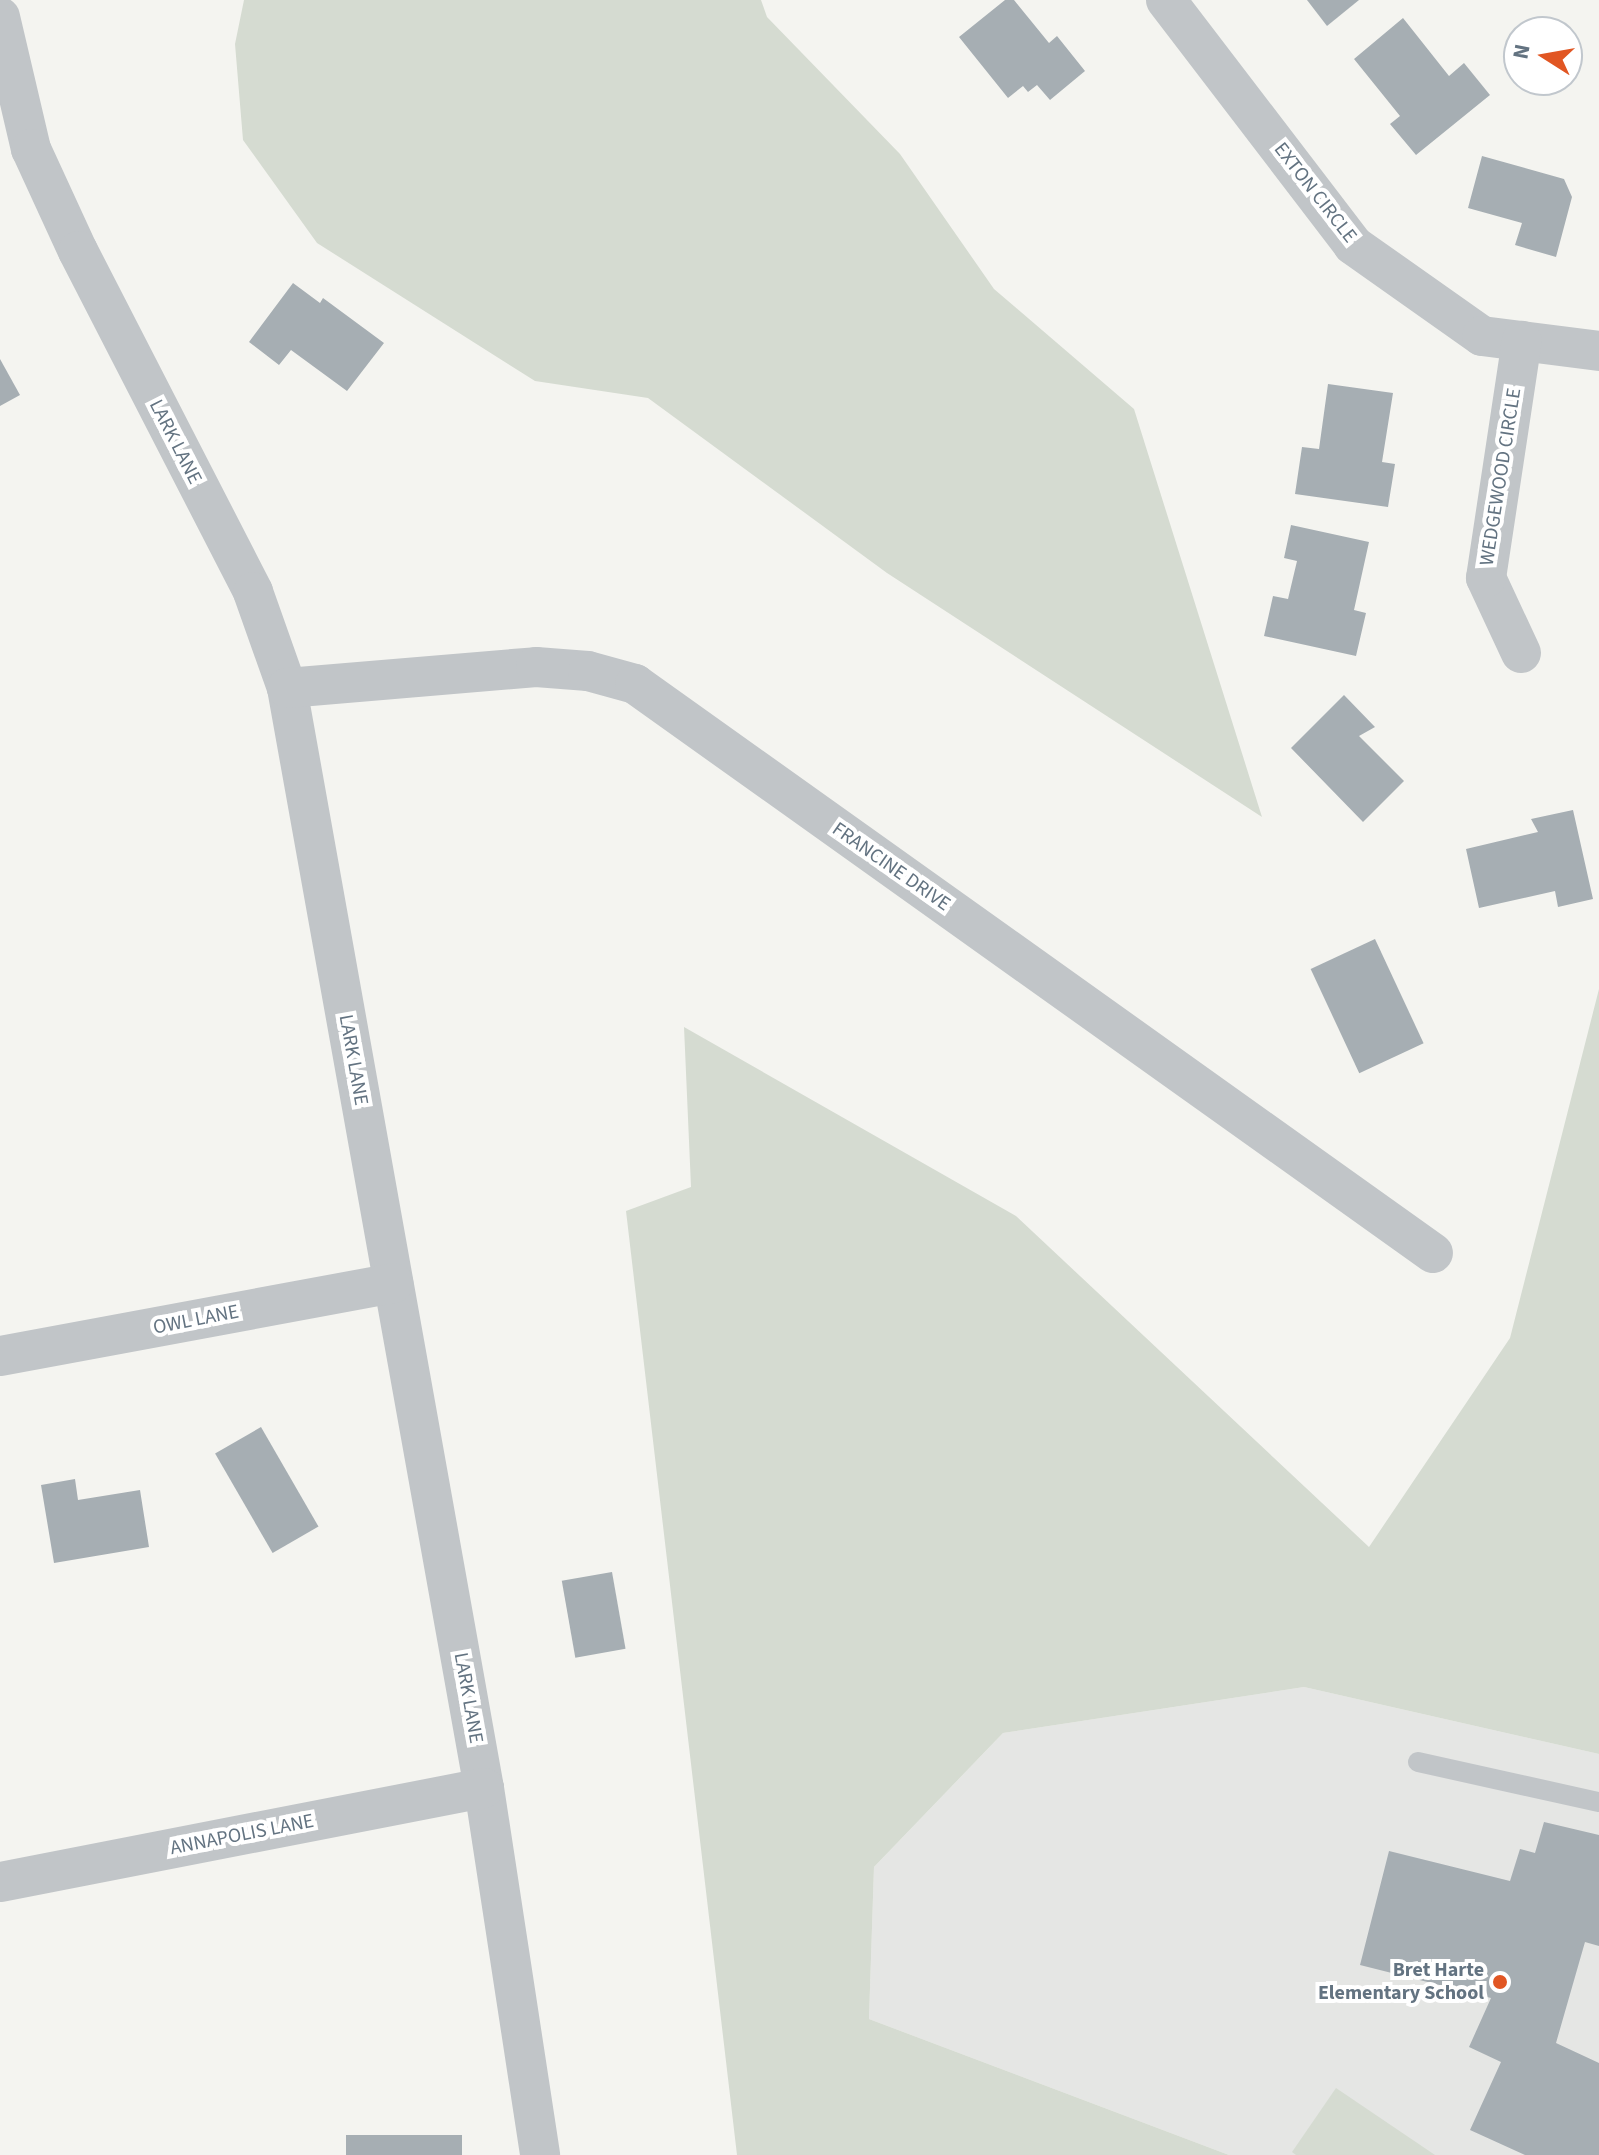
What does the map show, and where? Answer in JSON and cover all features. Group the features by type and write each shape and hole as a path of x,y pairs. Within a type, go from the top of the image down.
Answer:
{"street":[{"name":"EXTON CIRCLE","path":"1166,0 1353,245 1482,336 1599,351"},
{"name":"LARK LANE","path":"2,39 31,149 78,251 253,592 287,688 484,1788 540,2155"},
{"name":"WEDGEWOOD CIRCLE","path":"1521,653 1486,578 1522,341"},
{"name":"FRANCINE DRIVE","path":"287,688 536,667 588,671 635,684 1433,1253"},
{"name":"OWL LANE","path":"0,1356 393,1283"},
{"name":"ANNAPOLIS LANE","path":"0,1882 484,1788"}],"lane":[{"path":"1418,1762 1599,1802"}],"shaded area":[{"path":"244,0 761,0 767,17 900,154 994,289 1134,409 1262,817 887,573 648,398 535,381 317,243 243,140 235,44"},
{"path":"1599,989 1599,1754 1304,1687 1003,1733 874,1867 869,2019 1229,2155 737,2155 626,1211 691,1187 684,1027 1016,1216 1369,1547 1510,1338"},
{"path":"1304,1687 1599,1754 1599,2155 1229,2155 869,2019 874,1867 1003,1733"},
{"path":"1336,2088 1435,2155 1296,2155 1292,2152"}],"building":[{"path":"1005,0 1014,0 1049,43 1057,36 1085,71 1050,100 1037,85 1028,92 1023,86 1008,98 959,37"},
{"path":"1307,0 1359,0 1327,26"},
{"path":"1403,18 1449,76 1464,63 1490,95 1416,155 1390,124 1400,116 1354,59"},
{"path":"1482,156 1564,179 1572,197 1556,257 1515,245 1522,223 1468,208"},
{"path":"293,283 320,303 323,298 384,343 347,391 291,350 279,365 249,342"},
{"path":"0,359 20,395 0,406"},
{"path":"1328,384 1393,393 1382,462 1395,464 1388,507 1295,494 1302,447 1319,449"},
{"path":"1291,525 1369,542 1354,610 1366,613 1356,656 1264,636 1273,596 1288,599 1297,561 1284,558"},
{"path":"1344,695 1375,727 1359,736 1404,781 1363,822 1291,748"},
{"path":"1573,810 1593,899 1558,907 1555,891 1479,908 1466,849 1538,832 1531,819"},
{"path":"1375,939 1424,1043 1359,1073 1311,969"},
{"path":"261,1427 318,1527 273,1553 215,1454"},
{"path":"75,1479 78,1500 140,1490 149,1547 54,1563 41,1485"},
{"path":"612,1572 626,1649 575,1658 562,1581"},
{"name":"Bret Harte Elementary School","path":"1544,1822 1599,1835 1599,1946 1585,1942 1556,2043 1599,2063 1599,2155 1525,2155 1470,2130 1501,2062 1469,2047 1491,1998 1360,1965 1389,1851 1510,1881 1520,1849 1535,1853"},
{"path":"346,2135 462,2135 462,2155 346,2155"}],"place":[{"name":"Bret Harte Elementary School","path":"1500,1982"}]}
